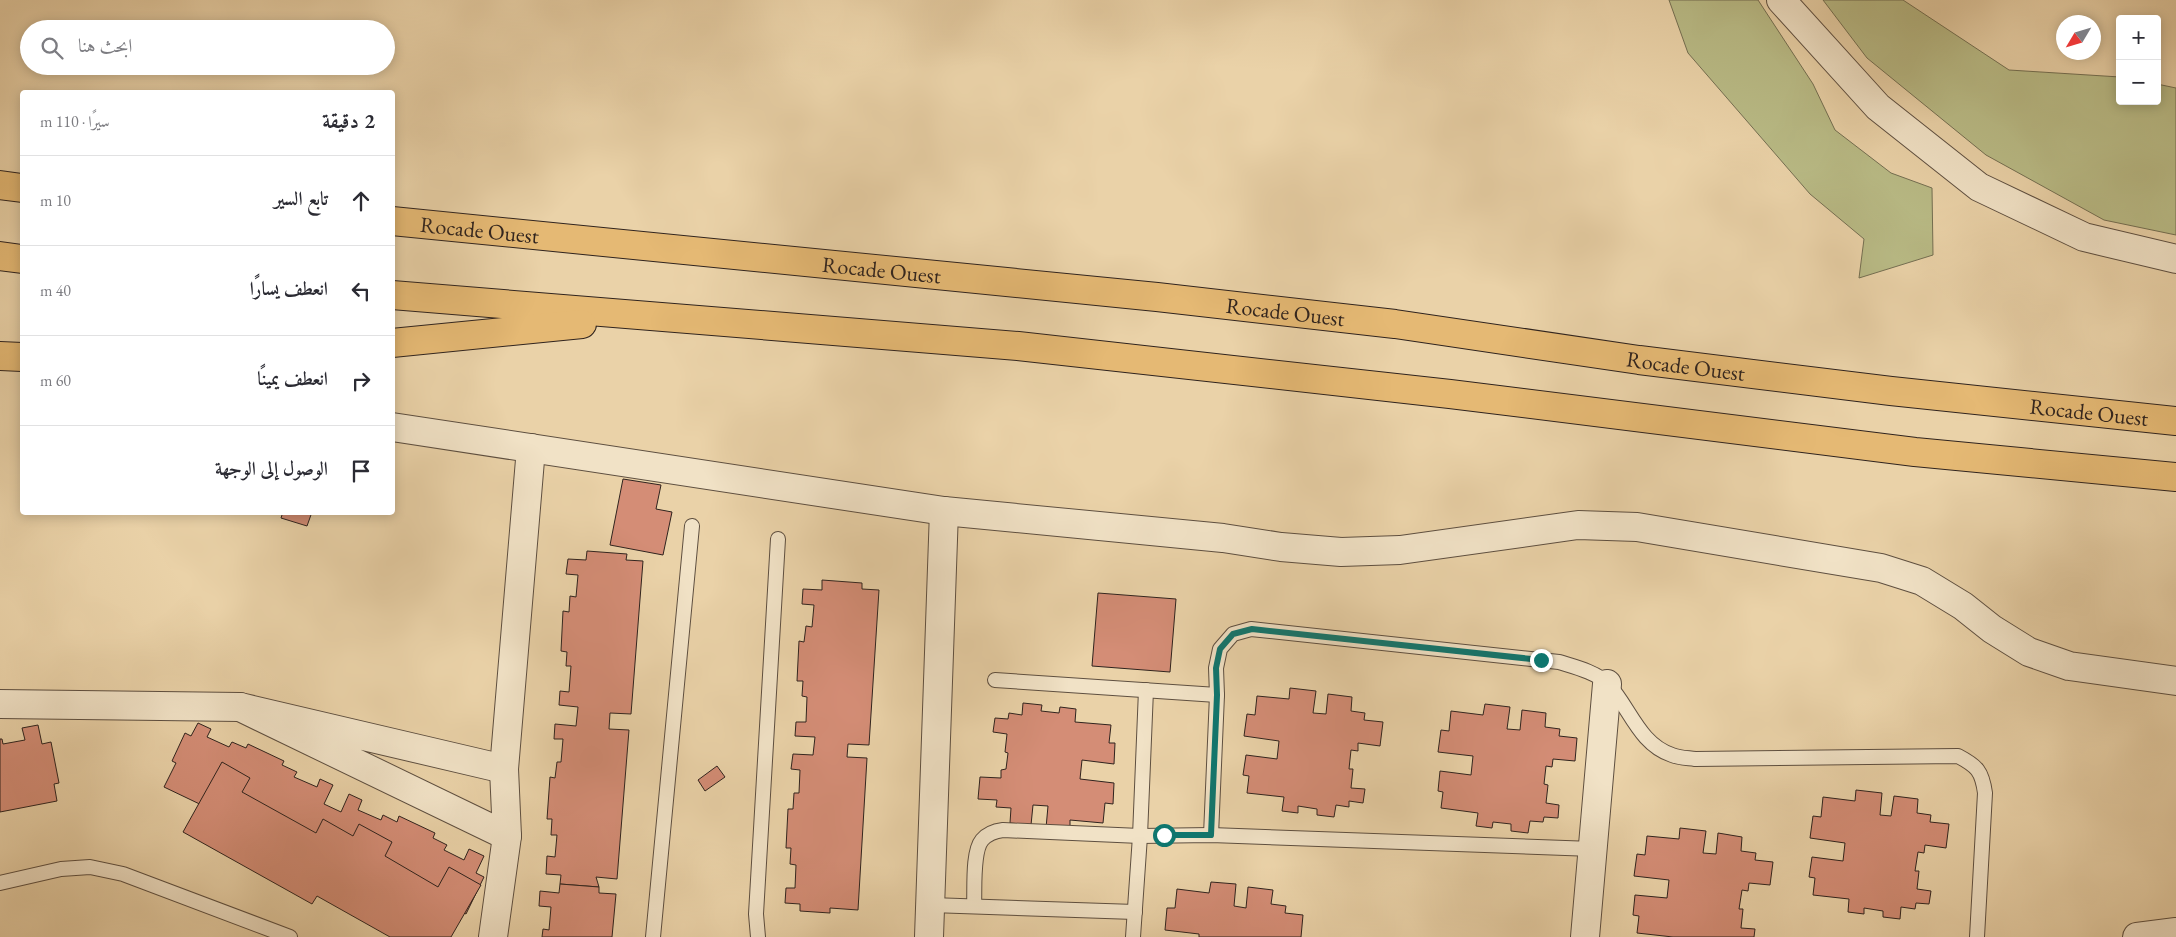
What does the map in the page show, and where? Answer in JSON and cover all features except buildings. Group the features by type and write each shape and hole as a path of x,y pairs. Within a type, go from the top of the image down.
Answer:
{"highway":[{"path":"0,185 20,188"},
{"name":"Rocade Ouest","path":"395,221 1157,297 1395,324 1659,363 1892,391 2176,421"},
{"path":"0,256 20,258"},
{"path":"395,295 1018,346 1450,394 1905,450 2176,476"},
{"path":"395,344 565,325 688,319"},
{"path":"0,356 20,357"}],"street":[{"path":"1781,0 1878,107 1979,187 2084,237 2176,259"},
{"path":"395,426 944,511 1223,538 1281,547 1341,552 1400,550 1578,525 1637,526 1881,568 1922,581 1963,606 1992,629 2029,652 2069,666 2176,681"},
{"path":"493,937 507,836 504,769 532,448"},
{"path":"929,937 944,511"},
{"path":"1585,937 1607,684"},
{"path":"0,704 240,707 504,769"},
{"path":"240,707 507,836"},
{"path":"2137,937 2176,932"}],"lane":[{"path":"653,937 692,526"},
{"path":"758,937 756,914 778,539"},
{"path":"1211,835 1217,695 1216,668 1220,649 1233,634 1252,629 1559,662 1592,674 1607,684 1651,744 1672,756 1695,759 1958,756 1973,764 1983,776 1985,793 1977,937"},
{"path":"995,680 1217,695"},
{"path":"1133,937 1140,836 1146,690"},
{"path":"974,906 977,850 982,840 992,832 1003,830 1140,836 1211,835 1593,849"},
{"path":"0,882 61,869 90,867 123,874 290,937"},
{"path":"931,905 1135,912"}],"green space":[{"path":"1669,0 1758,0 1813,84 1835,130 1891,173 1932,188 1933,255 1859,278 1864,239 1810,194 1688,53"},
{"path":"1823,0 1903,0 2009,70 2116,77 2116,105 2161,105 2161,85 2176,88 2176,235 2104,220 1986,155 1867,58"}],"route":[{"path":"1164,835 1211,835 1217,695 1216,668 1220,649 1233,634 1252,629 1541,660"}]}
